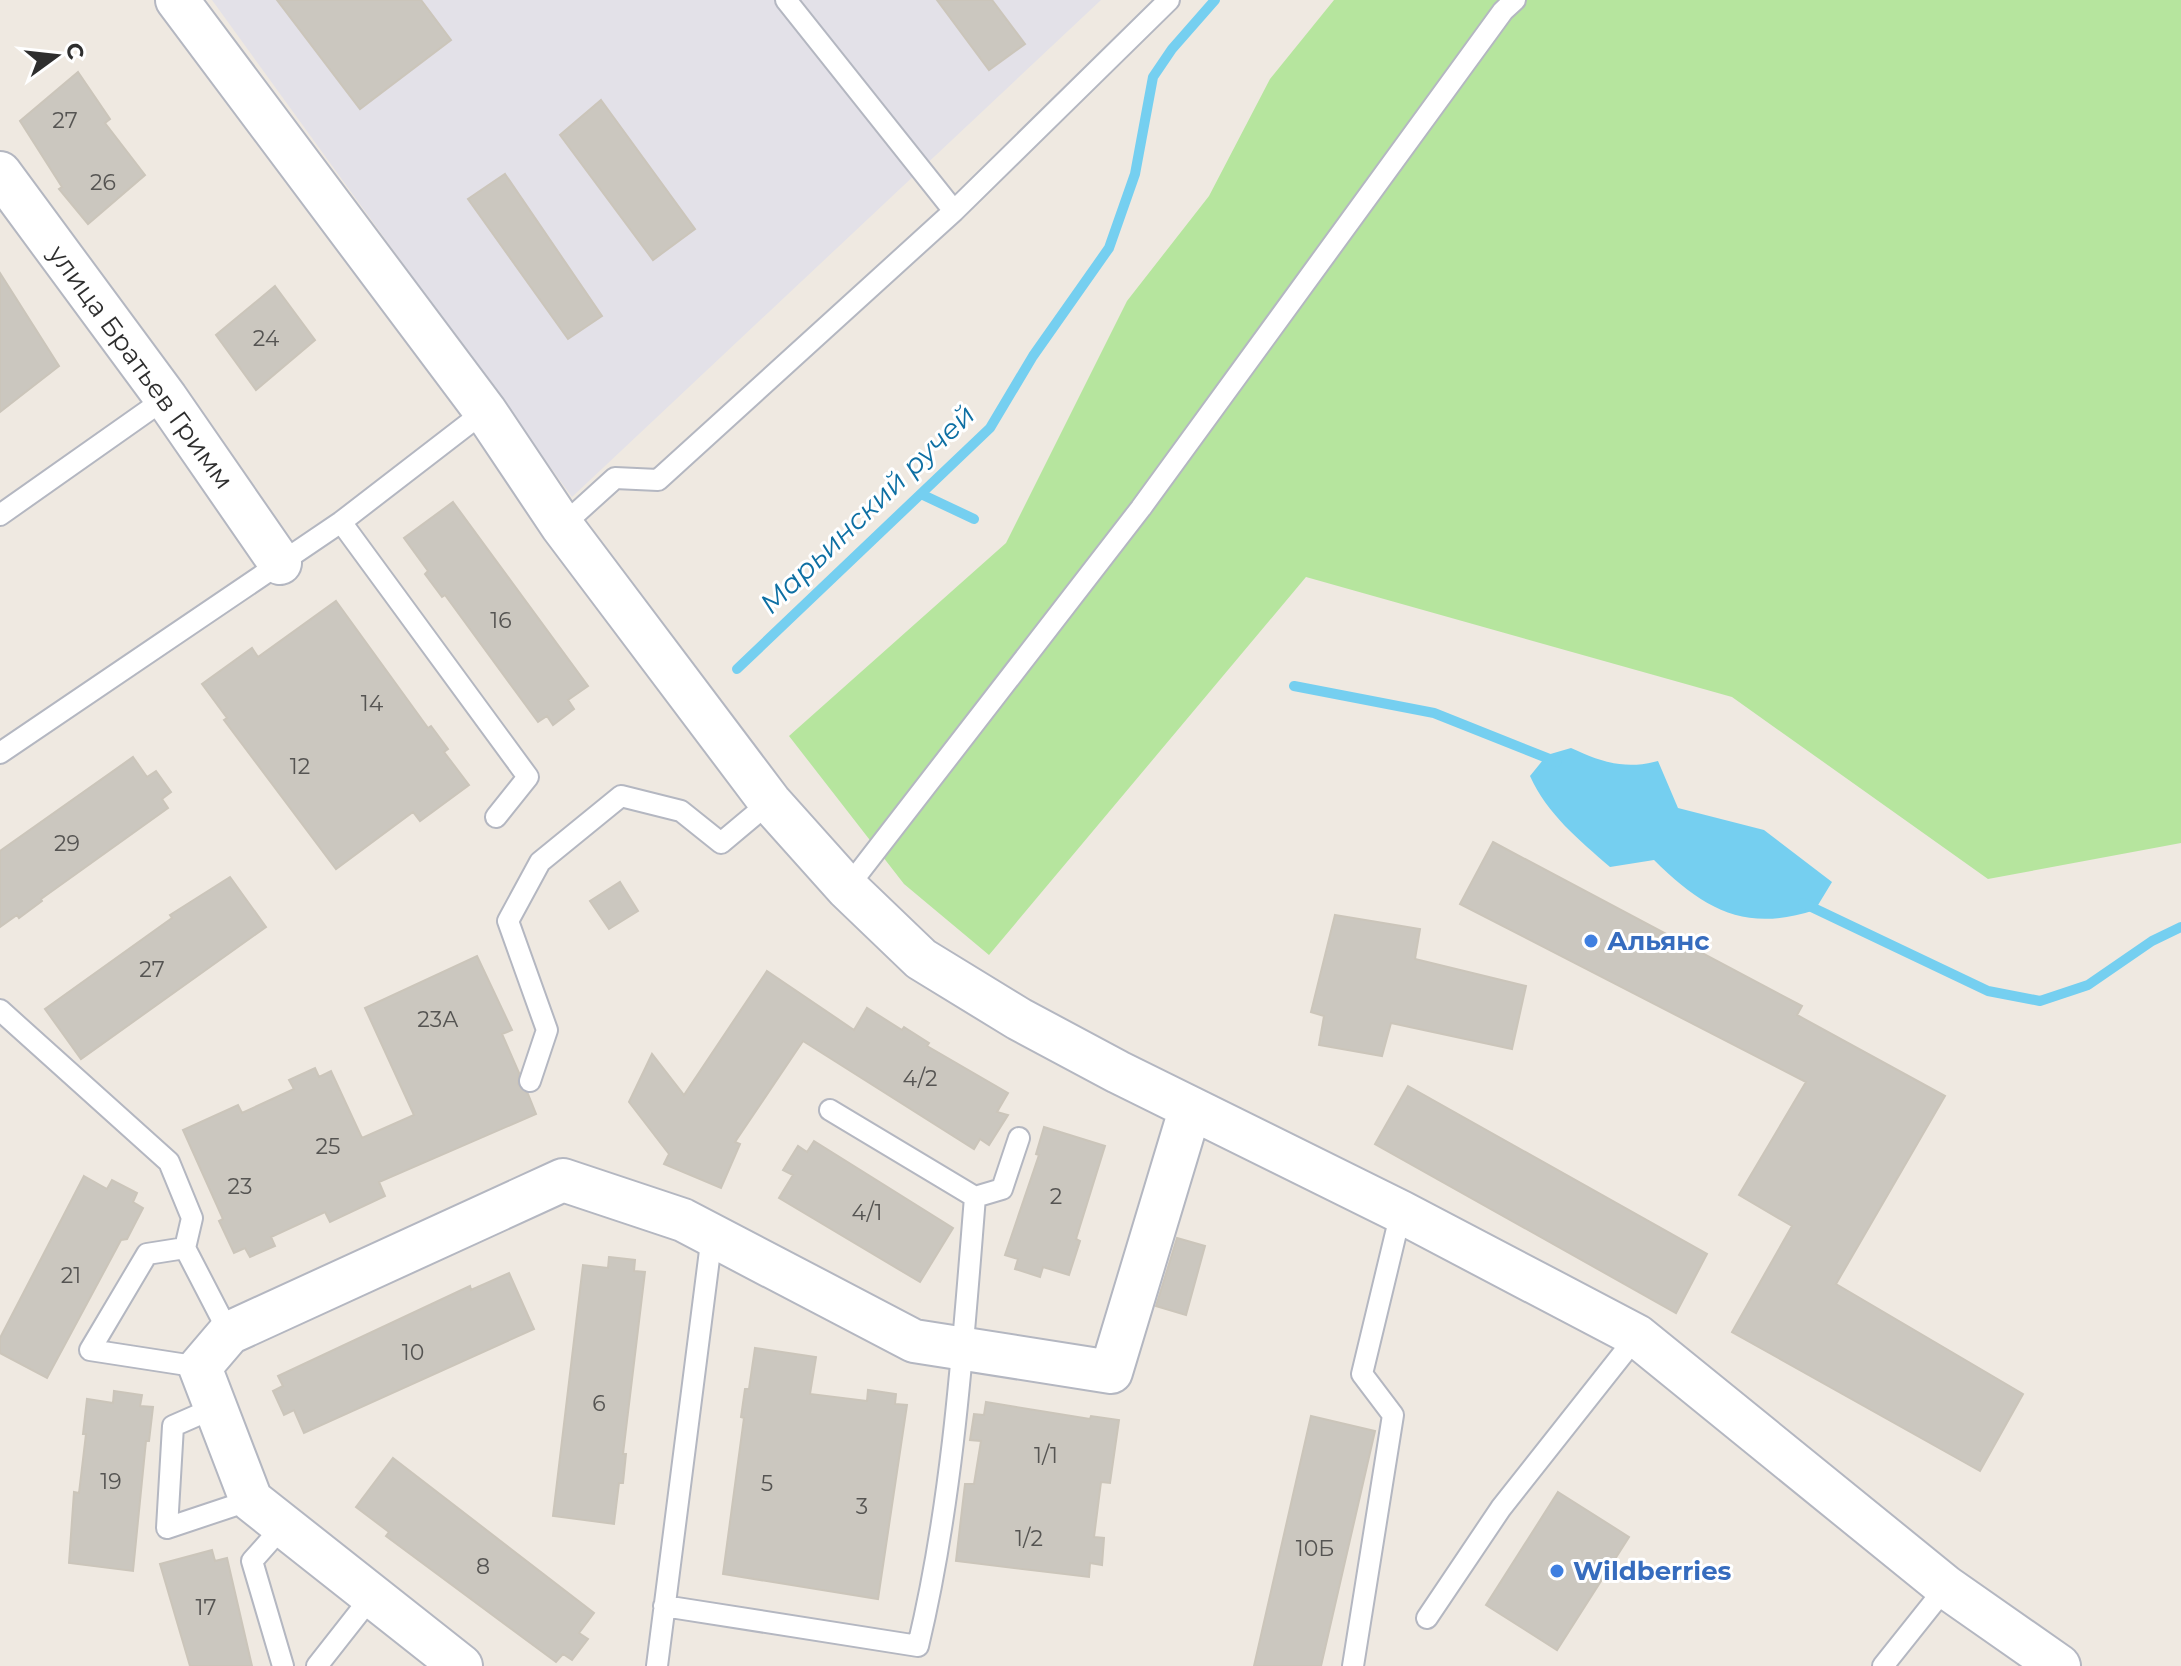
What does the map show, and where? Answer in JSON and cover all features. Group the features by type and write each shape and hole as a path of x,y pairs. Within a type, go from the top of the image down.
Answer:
{"street":[{"path":"177,0 485,411 562,526 770,802 847,888 921,959 1019,1019 1190,1110 1401,1212 1637,1336 1946,1587 2059,1666"},
{"name":"улица Братьев Гримм","path":"0,173 166,398 280,563"},
{"path":"461,1666 251,1500 200,1367 229,1333 563,1180 683,1220 914,1341 1111,1372 1190,1110"}],"lane":[{"path":"786,0 954,211"},
{"path":"562,526 615,478 658,480 954,211 1169,0"},
{"path":"847,888 1141,508 1503,11 1515,0"},
{"path":"0,515 166,398"},
{"path":"0,753 341,522 485,411"},
{"path":"341,522 528,777 496,817"},
{"path":"530,1081 547,1030 508,921 540,862 621,796 681,811 721,843 770,802"},
{"path":"0,1010 169,1162 192,1218 185,1248 229,1333"},
{"path":"830,1110 975,1197 1002,1189 1019,1138"},
{"path":"664,1606 918,1646 931,1591 962,1348 975,1197"},
{"path":"1353,1666 1393,1415 1362,1374 1401,1212"},
{"path":"657,1666 712,1235"},
{"path":"185,1248 147,1254 90,1350 200,1367"},
{"path":"1427,1618 1501,1508 1637,1336"},
{"path":"214,1408 173,1426 167,1528 251,1500"},
{"path":"283,1526 252,1561 283,1666"},
{"path":"1883,1666 1946,1587"},
{"path":"317,1666 372,1596"}],"shaded area":[{"path":"212,0 1101,0 572,497"}],"green space":[{"path":"1334,0 2181,0 2181,843 1988,879 1732,697 1306,577 989,955 904,884 789,736 1006,543 1127,301 1209,196 1270,79"}],"water":[{"path":"1571,748 1624,765 1658,761 1678,808 1764,830 1832,882 1815,910 1767,919 1727,912 1708,903 1690,892 1654,860 1610,867 1555,814 1530,776 1547,755"}],"building":[{"path":"277,0 421,0 451,40 360,109"},
{"path":"937,0 992,0 1025,44 989,70"},
{"path":"78,72 110,119 105,123 145,175 88,224 59,189 62,187 20,121"},
{"path":"601,100 695,229 653,260 560,135"},
{"path":"505,174 602,316 568,339 468,199"},
{"path":"0,273 59,366 0,412"},
{"path":"275,286 315,340 256,390 216,335"},
{"path":"453,502 588,686 568,700 574,709 553,725 547,716 538,722 445,595 442,597 425,574 428,571 404,538"},
{"path":"336,601 428,728 431,726 448,749 444,752 469,785 420,821 413,812 336,869 224,720 227,718 202,684 252,648 258,657"},
{"path":"133,757 147,777 156,771 171,792 162,799 168,808 19,918 17,915 0,927 0,851"},
{"path":"1493,842 1802,1006 1797,1015 1945,1096 1836,1284 2023,1394 1980,1471 1732,1332 1792,1226 1739,1195 1806,1082 1460,904"},
{"path":"230,877 266,927 81,1059 45,1009 172,918 170,915"},
{"path":"620,882 638,911 609,929 590,901"},
{"path":"1335,915 1420,929 1415,959 1526,986 1512,1049 1391,1023 1382,1056 1319,1045 1324,1016 1311,1012"},
{"path":"477,956 512,1030 502,1034 519,1073 518,1084 528,1094 536,1114 379,1182 385,1196 330,1222 325,1212 271,1237 275,1246 250,1257 245,1248 234,1253 219,1221 223,1219 183,1130 238,1105 242,1113 294,1089 289,1080 315,1068 319,1077 331,1071 362,1138 414,1115 365,1008"},
{"path":"767,971 854,1030 867,1008 902,1030 904,1027 929,1043 927,1046 1008,1093 997,1112 1008,1115 989,1145 980,1139 974,1149 803,1041 735,1142 740,1144 721,1188 664,1164 669,1154 629,1102 652,1054 684,1095"},
{"path":"1408,1086 1707,1254 1676,1313 1375,1144"},
{"path":"1044,1127 1105,1146 1076,1239 1080,1241 1069,1275 1043,1267 1040,1277 1015,1269 1018,1259 1005,1255 1039,1155 1036,1154"},
{"path":"814,1141 953,1228 920,1282 779,1198 793,1175 783,1170 798,1146 807,1152"},
{"path":"84,1176 107,1189 112,1180 137,1193 133,1202 143,1208 127,1239 121,1240 47,1378 0,1353 0,1338"},
{"path":"1177,1238 1205,1246 1186,1315 1156,1306"},
{"path":"609,1257 635,1260 634,1271 645,1272 623,1454 626,1454 623,1483 619,1483 614,1524 553,1516 583,1265 608,1268"},
{"path":"509,1273 534,1329 304,1433 294,1410 284,1415 273,1391 283,1386 278,1376 470,1286 471,1290"},
{"path":"755,1348 816,1357 810,1394 867,1401 868,1390 896,1394 895,1404 907,1405 878,1599 723,1574 744,1418 741,1417"},
{"path":"114,1391 142,1395 140,1406 153,1407 149,1441 146,1441 133,1571 69,1563 74,1492 79,1493 86,1434 83,1434 87,1399 113,1403"},
{"path":"986,1402 1090,1419 1091,1416 1119,1420 1110,1483 1101,1482 1094,1537 1104,1538 1102,1565 1090,1563 1089,1577 956,1561 965,1484 974,1484 981,1441 970,1440 974,1414 984,1415"},
{"path":"1311,1416 1375,1431 1321,1666 1254,1666"},
{"path":"393,1458 594,1613 579,1633 588,1639 572,1660 563,1654 556,1662 386,1536 389,1532 356,1507"},
{"name":"Wildberries","path":"1558,1492 1629,1537 1557,1650 1486,1605"},
{"path":"212,1550 215,1561 227,1558 252,1666 190,1666 160,1564"}],"waterway":[{"name":"Марьинский ручей","path":"737,669 990,428 1033,356 1109,248 1135,174 1153,77 1172,49 1215,0"},
{"path":"921,494 974,519"},
{"path":"1294,686 1434,713 1557,762"},
{"path":"1803,903 1988,991 2040,1001 2088,985 2152,941 2181,927"}],"place":[{"name":"Альянс","path":"1591,941"},
{"name":"Wildberries","path":"1557,1571"}]}
